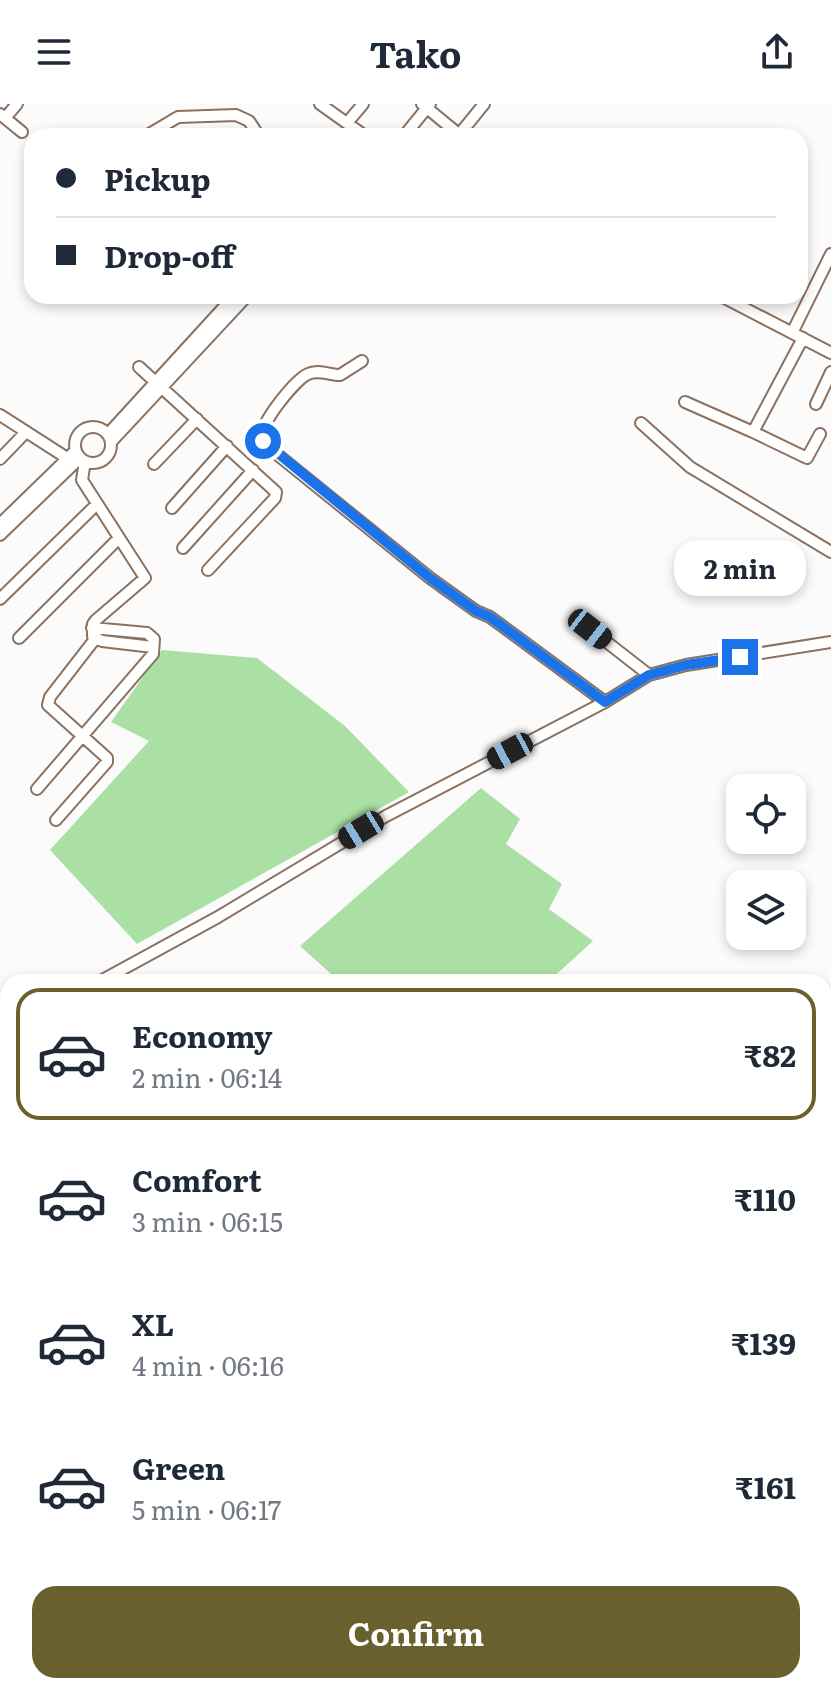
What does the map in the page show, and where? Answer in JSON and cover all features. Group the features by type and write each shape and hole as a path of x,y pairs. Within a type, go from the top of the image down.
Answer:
{"street":[{"path":"17,104 2,116 22,132"},
{"path":"320,104 354,128"},
{"path":"347,123 363,104"},
{"path":"465,128 484,104"},
{"path":"425,105 451,128"},
{"path":"403,128 425,105"},
{"path":"409,128 425,105"},
{"path":"159,128 178,117 222,115 245,118 253,128"},
{"path":"753,432 831,254"},
{"path":"159,385 227,304"},
{"path":"0,415 26,432 77,457 94,463 105,459 110,438 239,304"},
{"path":"746,304 831,353"},
{"path":"362,361 340,375 316,372 303,376 268,419 262,433 263,441 430,578 476,611 490,617 605,702"},
{"path":"139,367 275,490 275,498 208,570"},
{"path":"816,404 831,372"},
{"path":"685,402 807,458 820,434"},
{"path":"154,464 197,419"},
{"path":"641,423 690,467 831,552"},
{"path":"56,820 107,762 107,758 48,702 94,634 96,620 145,578 81,477 75,439 86,427 97,427 110,438"},
{"path":"0,459 26,432"},
{"path":"172,508 227,446"},
{"path":"0,524 77,457"},
{"path":"0,535 77,457"},
{"path":"183,548 253,470"},
{"path":"0,599 97,504"},
{"path":"19,638 119,538"},
{"path":"590,629 649,675"},
{"path":"37,789 149,659 153,647 154,639 147,633 94,634"},
{"path":"114,974 218,917 386,816 605,702 649,675 686,665 831,642"}],"green space":[{"path":"162,650 257,658 345,726 409,792 137,944 50,850 149,741 111,722"},
{"path":"481,788 520,819 506,844 562,884 549,909 593,941 557,974 331,974 300,946"}],"route":[{"path":"263,441 430,578 476,611 490,617 605,702 649,675 686,665 740,657"}]}
